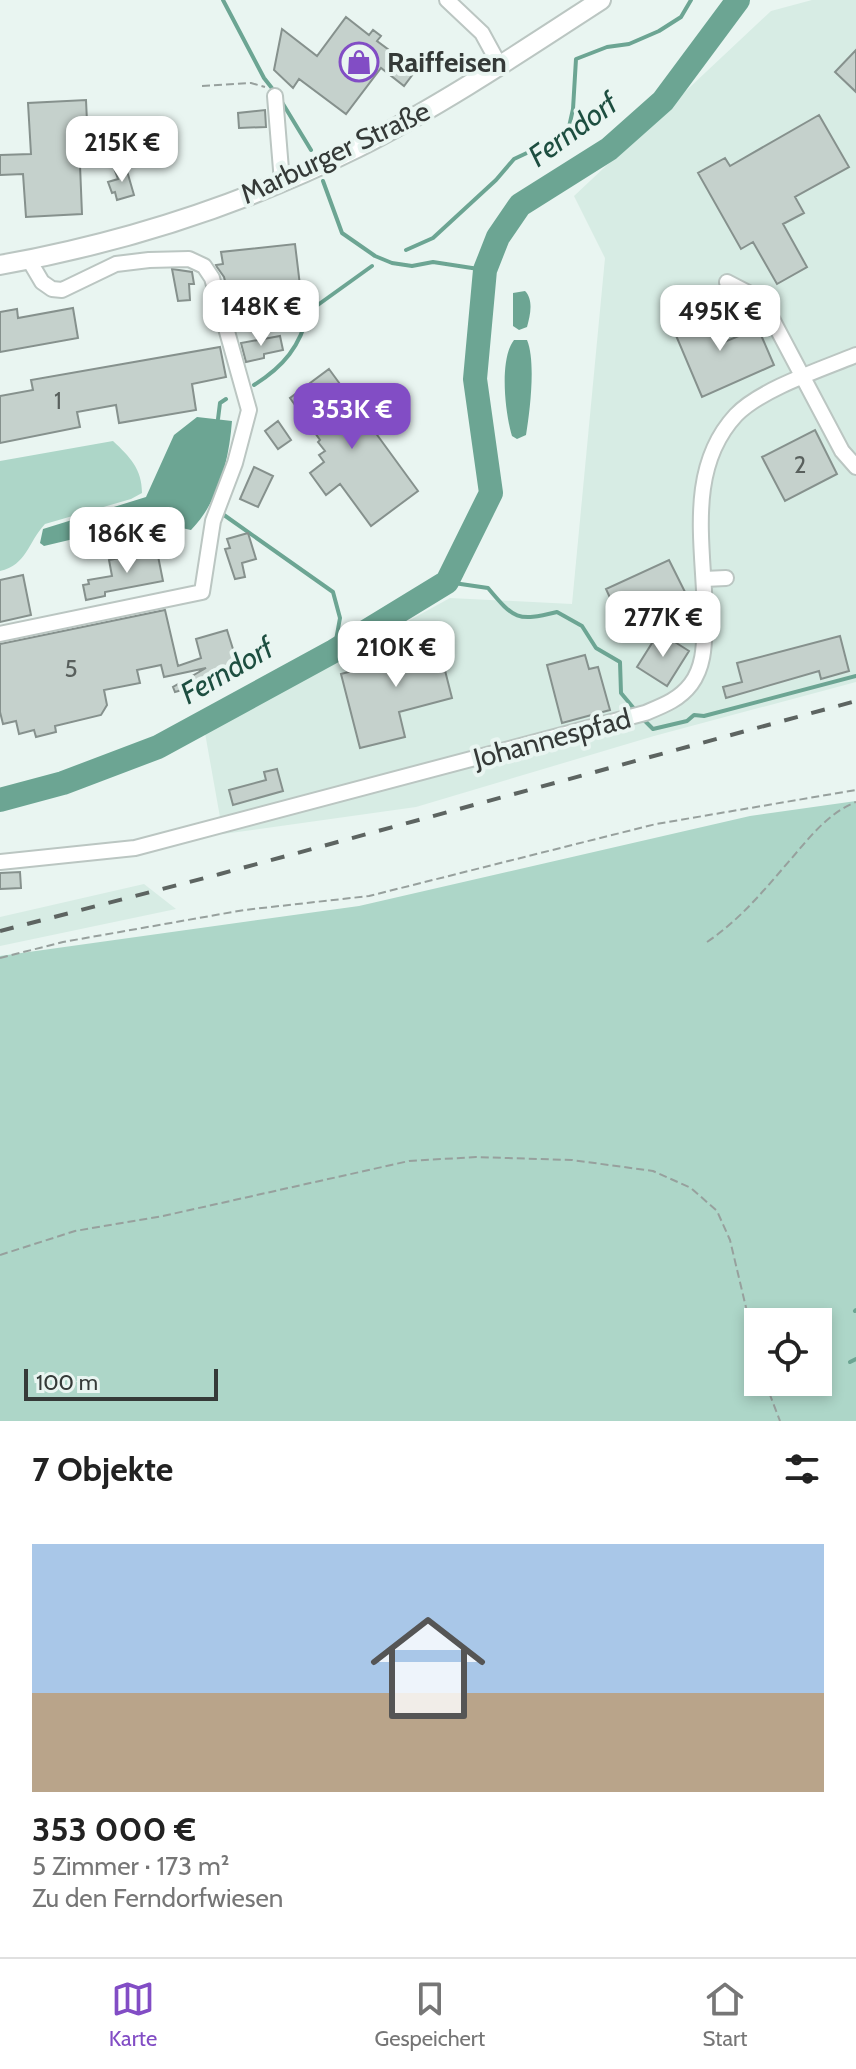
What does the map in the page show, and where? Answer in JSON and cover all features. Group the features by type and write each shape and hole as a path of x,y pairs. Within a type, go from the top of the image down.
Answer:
{"main road":[{"name":"Marburger Straße","path":"0,265 108,242 178,221 282,182 356,148 500,66 601,0"}],"street":[{"path":"447,0 482,33 500,66"},
{"path":"275,96 282,182"},
{"path":"0,634 202,592 213,521 235,463 249,410 212,278 204,266 189,259 116,264 62,290 52,289 42,282 29,260"},
{"path":"727,282 762,300 842,451 856,467"},
{"name":"Johannespfad","path":"0,862 135,848 638,715 672,702 691,684 704,654 701,498 706,465 717,439 739,413 763,396 856,355"},
{"path":"704,579 726,578"}],"path":[{"path":"202,86 251,83 266,87 275,96"},
{"path":"0,958 63,942 244,910 369,896 656,824 856,790"},
{"path":"707,942 739,918 820,825 856,802"},
{"path":"0,1255 75,1231 163,1216 409,1161 476,1157 572,1160 653,1171 691,1188 717,1211 730,1240 746,1308"},
{"path":"770,1396 780,1421"}],"shaded area":[{"path":"812,0 856,0 856,682 654,736 416,807 223,834 205,733 450,598 572,604 605,258 574,196 771,11"},
{"path":"525,291 530,299 530,313 527,327 519,330 513,326 513,293"},
{"path":"514,340 527,340 532,373 526,435 517,439 512,436 509,426 505,386 506,360"},
{"path":"197,417 232,421 221,479 209,506 191,530 158,523 124,527 44,546 40,543 43,529 146,497 174,435"},
{"path":"113,441 134,464 142,493 45,524 22,558 0,571 0,461"},
{"path":"856,801 856,1421 0,1421 0,956 359,906 750,816"},
{"path":"144,884 176,909 0,946 0,917"}],"building":[{"name":"Raiffeisen","path":"346,17 369,35 373,30 381,36 377,41 416,70 404,86 381,68 346,114 299,79 293,88 274,70 282,29 317,56"},
{"path":"856,50 856,92 835,72"},
{"path":"86,100 89,165 80,165 82,214 26,217 23,174 0,175 0,155 31,154 28,103"},
{"path":"265,110 266,127 239,128 238,113"},
{"path":"819,115 849,167 795,197 804,213 783,224 807,267 777,284 753,242 741,249 698,173 725,158 730,166"},
{"path":"125,164 134,195 117,200 108,182 118,179 114,168"},
{"path":"295,244 302,302 298,315 235,323 224,277 216,265 223,264 221,252"},
{"path":"172,269 192,272 194,284 189,284 190,300 178,301"},
{"path":"706,305 722,343 758,328 774,365 702,397 672,326 698,315 696,309"},
{"path":"73,308 78,338 0,352 0,312 17,309 18,318"},
{"path":"280,336 283,350 246,362 241,343"},
{"path":"220,347 226,377 192,384 196,410 119,423 116,405 77,412 80,427 0,443 0,396 33,390 31,380"},
{"path":"329,369 418,491 371,526 340,484 326,495 310,473 324,462 319,455 325,451 290,398"},
{"path":"278,421 291,440 278,449 265,431"},
{"path":"815,430 837,474 785,501 762,457"},
{"path":"254,467 273,476 258,507 240,499"},
{"path":"248,533 256,559 242,563 245,577 235,579 225,549 230,548 227,539"},
{"path":"157,551 163,581 105,592 105,596 86,600 83,585 89,584 88,580 112,576 109,560"},
{"path":"669,560 690,602 625,631 606,589"},
{"path":"23,575 31,615 0,622 0,580"},
{"path":"165,610 178,666 201,658 196,639 227,630 238,665 218,671 220,679 175,692 173,687 206,668 164,677 161,665 137,670 140,683 104,690 107,705 101,715 55,726 56,732 36,737 34,730 19,734 16,721 3,724 0,712 0,644"},
{"path":"435,631 452,698 399,712 405,737 360,748 341,674 401,658 397,641"},
{"path":"659,632 689,651 667,686 637,667"},
{"path":"840,636 849,671 821,679 819,671 726,698 723,687 742,682 737,663"},
{"path":"585,655 589,669 598,667 610,710 562,723 547,665"},
{"path":"277,769 283,791 233,805 229,790 266,780 264,772"},
{"path":"20,872 21,888 0,889 0,873"}],"waterway":[{"path":"223,0 264,78 275,92"},
{"path":"406,250 433,238 496,180 514,159 561,137 569,127 573,109 576,59 607,47 629,44 659,31 681,17 691,0"},
{"name":"Ferndorf","path":"0,800 63,783 158,747 334,651 447,582 491,493 475,379 485,270 498,237 520,205 609,149 663,101 738,0"},
{"path":"280,99 311,150"},
{"path":"323,181 342,233 375,256 412,266 433,262 485,270"},
{"path":"254,385 274,371 289,354 301,335 308,312 372,266"},
{"path":"218,419 220,403 226,399"},
{"path":"224,515 333,592 340,618 334,651"},
{"path":"447,582 488,588 517,615 533,617 557,612 582,626 596,648 620,662 621,693 636,711"},
{"path":"642,718 653,729 687,721 694,715 704,716 856,676"},
{"path":"850,1362 856,1359"}],"railway":[{"path":"0,931 856,701"}],"place":[{"name":"Raiffeisen","path":"359,62"}]}
